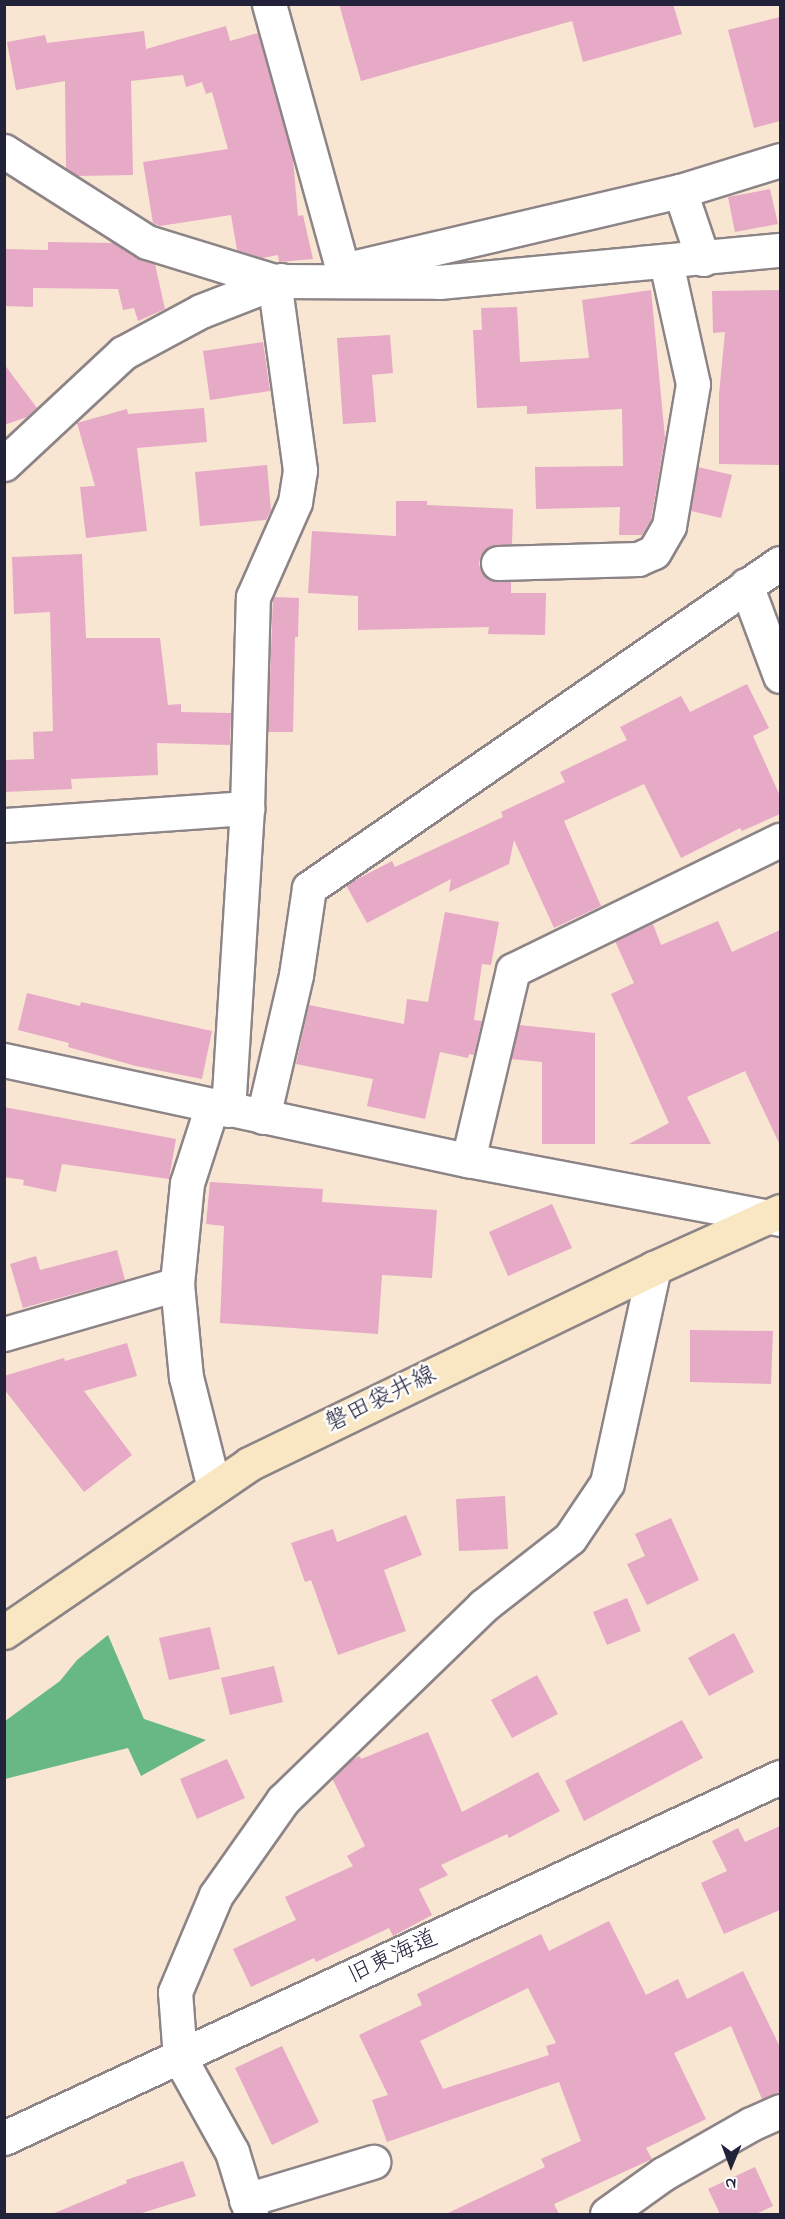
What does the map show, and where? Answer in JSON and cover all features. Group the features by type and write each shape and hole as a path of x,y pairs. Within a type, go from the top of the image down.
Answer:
{"main road":[{"name":"磐田袋井線","path":"4,1632 249,1464 654,1268 776,1216"}],"street":[{"path":"269,4 343,270"},
{"path":"4,151 147,242 274,281 439,282 780,250"},
{"path":"4,464 123,353 201,311 274,281 343,270 680,190 780,160"},
{"path":"680,190 703,259"},
{"path":"498,563 638,559 654,552 669,526 693,384 666,262"},
{"path":"214,1488 186,1377 177,1284 187,1183 220,1108 247,808 254,597 295,502 300,470 274,281"},
{"path":"263,1117 296,975 309,888 780,563"},
{"path":"746,585 780,676"},
{"path":"4,825 247,808"},
{"path":"468,1160 513,970 780,840"},
{"path":"4,1060 468,1160 776,1216"},
{"path":"373,2162 249,2207 232,2152 180,2058 175,1992 216,1895 283,1800 483,1606 570,1538 607,1483 654,1268"},
{"path":"4,1334 177,1284"},
{"name":"旧東海道","path":"4,2138 780,1777"},
{"path":"607,2214 663,2175 751,2124 780,2111"}],"green space":[{"path":"108,1635 144,1719 206,1740 141,1776 128,1748 5,1779 5,1721 60,1681 77,1660"}],"building":[{"path":"339,4 673,4 682,34 583,62 572,21 361,81"},
{"path":"780,17 780,121 754,128 728,30"},
{"path":"226,26 230,41 258,33 293,159 298,216 303,215 313,259 279,262 278,255 262,258 237,250 231,215 160,226 153,223 143,162 228,149 212,92 206,94 202,82 186,87 183,75 131,81 133,175 77,176 66,168 65,81 16,90 7,42 45,35 47,43 144,31 146,49"},
{"path":"770,189 778,224 735,232 728,197"},
{"path":"48,242 114,243 137,258 155,264 165,309 138,321 134,308 123,310 118,289 33,288 33,307 4,306 4,249 48,250"},
{"path":"651,290 665,438 651,520 642,535 619,535 620,507 536,509 535,467 623,466 622,409 527,414 527,406 477,408 473,330 482,330 481,308 517,307 520,362 589,358 582,300"},
{"path":"780,290 780,465 719,464 719,394 725,332 713,333 712,291"},
{"path":"390,335 393,373 372,375 376,422 343,424 337,338"},
{"path":"263,342 270,391 210,400 203,351"},
{"path":"4,364 37,408 27,417 4,425"},
{"path":"204,408 207,442 137,448 147,531 86,538 80,487 95,486 77,423 127,409 128,414"},
{"path":"267,465 271,510 266,520 200,526 195,472"},
{"path":"698,467 732,475 721,518 691,511"},
{"path":"396,501 427,501 427,505 513,509 512,544 489,547 481,555 479,564 482,573 489,579 511,581 511,593 546,593 545,635 488,634 489,627 358,630 358,596 308,593 312,531 396,536"},
{"path":"82,554 86,638 160,638 168,705 181,704 181,712 231,713 230,745 157,743 158,775 71,779 72,789 4,792 4,760 34,759 33,732 53,731 50,612 14,614 12,557"},
{"path":"273,597 299,598 298,637 295,637 293,732 268,732"},
{"path":"747,684 769,728 753,736 780,796 780,814 742,831 740,828 681,858 644,784 564,821 601,906 554,928 514,840 509,864 449,892 451,879 367,923 346,885 392,861 395,867 503,817 501,812 565,782 560,772 627,740 620,727 681,696 690,712"},
{"path":"445,912 499,922 491,965 482,964 474,1020 482,1021 474,1055 469,1054 468,1058 440,1052 425,1119 367,1106 373,1079 296,1064 309,1005 404,1024 407,999 428,1002"},
{"path":"718,921 732,952 780,930 780,1145 745,1071 687,1097 711,1144 629,1144 669,1123 611,994 634,983 615,941 653,924 661,945"},
{"path":"27,993 80,1006 81,1002 212,1031 202,1079 136,1066 68,1047 69,1043 18,1030"},
{"path":"519,1025 595,1033 595,1144 542,1144 542,1062 511,1059"},
{"path":"4,1107 176,1139 169,1179 62,1164 56,1192 23,1185 24,1180 4,1177"},
{"path":"210,1182 323,1189 322,1202 437,1210 432,1278 382,1275 378,1334 220,1323 224,1226 206,1224"},
{"path":"552,1204 572,1248 508,1276 489,1232"},
{"path":"117,1250 125,1280 23,1308 10,1264 36,1256 40,1270"},
{"path":"690,1330 773,1331 771,1384 690,1382"},
{"path":"127,1343 137,1376 84,1391 132,1455 84,1492 4,1389 4,1376 64,1358 65,1361"},
{"path":"505,1496 508,1549 459,1551 456,1499"},
{"path":"406,1515 422,1555 384,1570 406,1631 338,1655 311,1580 305,1582 291,1543 333,1529 337,1542"},
{"path":"671,1518 699,1580 647,1605 627,1564 645,1556 635,1534"},
{"path":"627,1598 641,1631 607,1645 593,1612"},
{"path":"210,1627 220,1669 169,1680 159,1638"},
{"path":"734,1633 754,1672 709,1696 688,1658"},
{"path":"274,1666 283,1702 230,1715 221,1678"},
{"path":"537,1675 558,1714 512,1738 491,1700"},
{"path":"682,1720 703,1758 584,1821 565,1781"},
{"path":"428,1732 462,1812 538,1772 560,1811 509,1838 507,1834 441,1865 448,1875 419,1889 432,1915 393,1936 389,1928 316,1962 314,1958 251,1987 233,1949 296,1920 285,1897 353,1866 347,1856 365,1846 332,1778 351,1760 360,1756 361,1759"},
{"path":"227,1759 245,1798 197,1819 180,1779"},
{"path":"780,1826 780,1910 724,1934 701,1883 727,1871 712,1841 738,1828 745,1842"},
{"path":"609,1921 646,1995 678,1979 687,1999 743,1971 780,2047 780,2092 762,2099 731,2026 674,2053 706,2119 646,2148 652,2159 554,2204 559,2214 446,2214 545,2167 541,2159 581,2141 559,2082 387,2142 372,2100 388,2095 359,2035 422,2005 417,1994 541,1934 549,1951","holes":["528,1988 556,2043 546,2046 549,2055 443,2089 420,2041"]},
{"path":"282,2046 319,2122 272,2145 235,2068"},
{"path":"183,2161 196,2196 139,2214 52,2214 127,2183 126,2180"},
{"path":"755,2167 773,2206 756,2214 720,2214 708,2189"}]}
